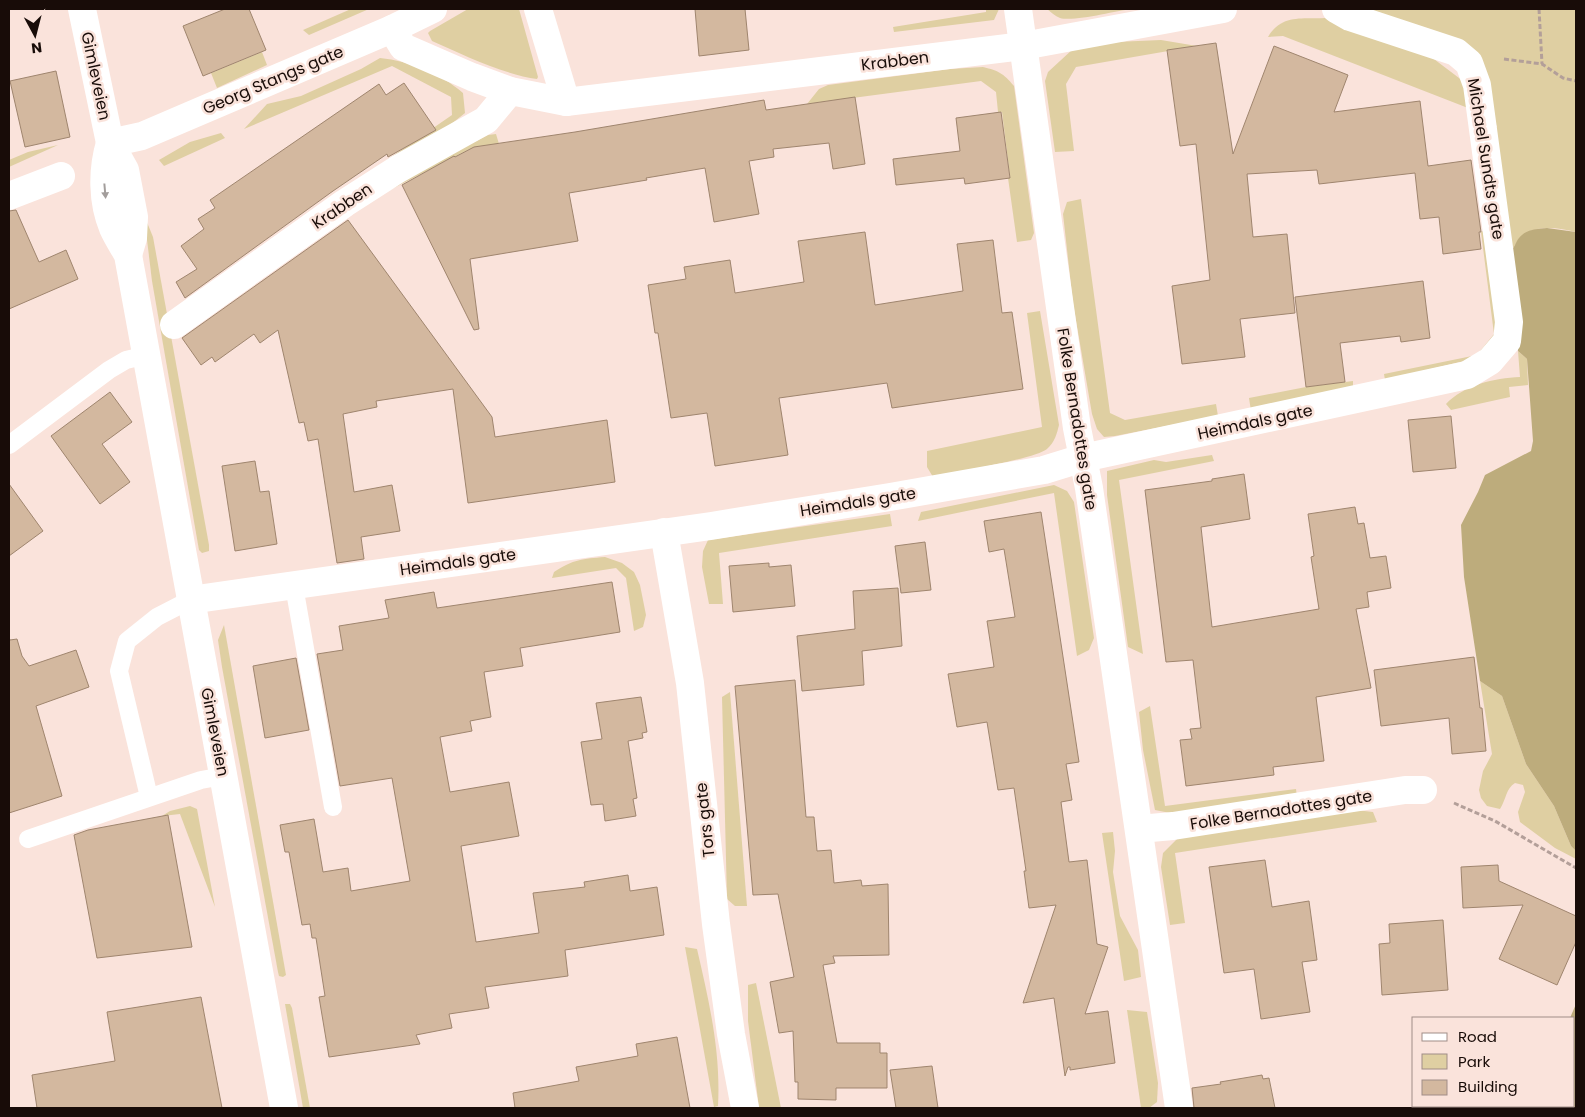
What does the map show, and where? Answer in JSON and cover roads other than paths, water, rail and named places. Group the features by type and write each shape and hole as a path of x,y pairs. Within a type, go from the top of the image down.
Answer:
{"street":[{"name":"Gimleveien","path":"82,9 110,143 105,159 106,201 113,227 128,255 284,1108"},
{"name":"Georg Stangs gate","path":"110,143 142,136 392,30 434,9"},
{"path":"538,9 566,102"},
{"name":"Folke Bernadottes gate","path":"1018,9 1075,418 1083,458 1139,829 1179,1108"},
{"name":"Krabben","path":"392,30 403,47 472,77 510,90 566,102 1023,46 1223,9"},
{"name":"Michael Sundts gate","path":"1336,9 1350,17 1456,52 1469,63 1477,85 1489,166 1510,322 1507,340"},
{"name":"Krabben","path":"174,325 345,202 398,169 486,120 510,90"},
{"path":"9,196 61,176"},
{"name":"Heimdals gate","path":"190,600 890,498 1044,470 1083,458 1467,375 1490,361 1507,340"},
{"name":"Tors gate","path":"664,532 690,682 731,1034 745,1108"},
{"name":"Folke Bernadottes gate","path":"1139,829 1173,826 1405,790 1423,790"}],"lane":[{"path":"9,445 109,370 126,360 147,355"},
{"path":"294,586 333,807"},
{"path":"149,797 119,671 127,641 157,617 190,600"},
{"path":"28,839 201,780 223,776"}]}
